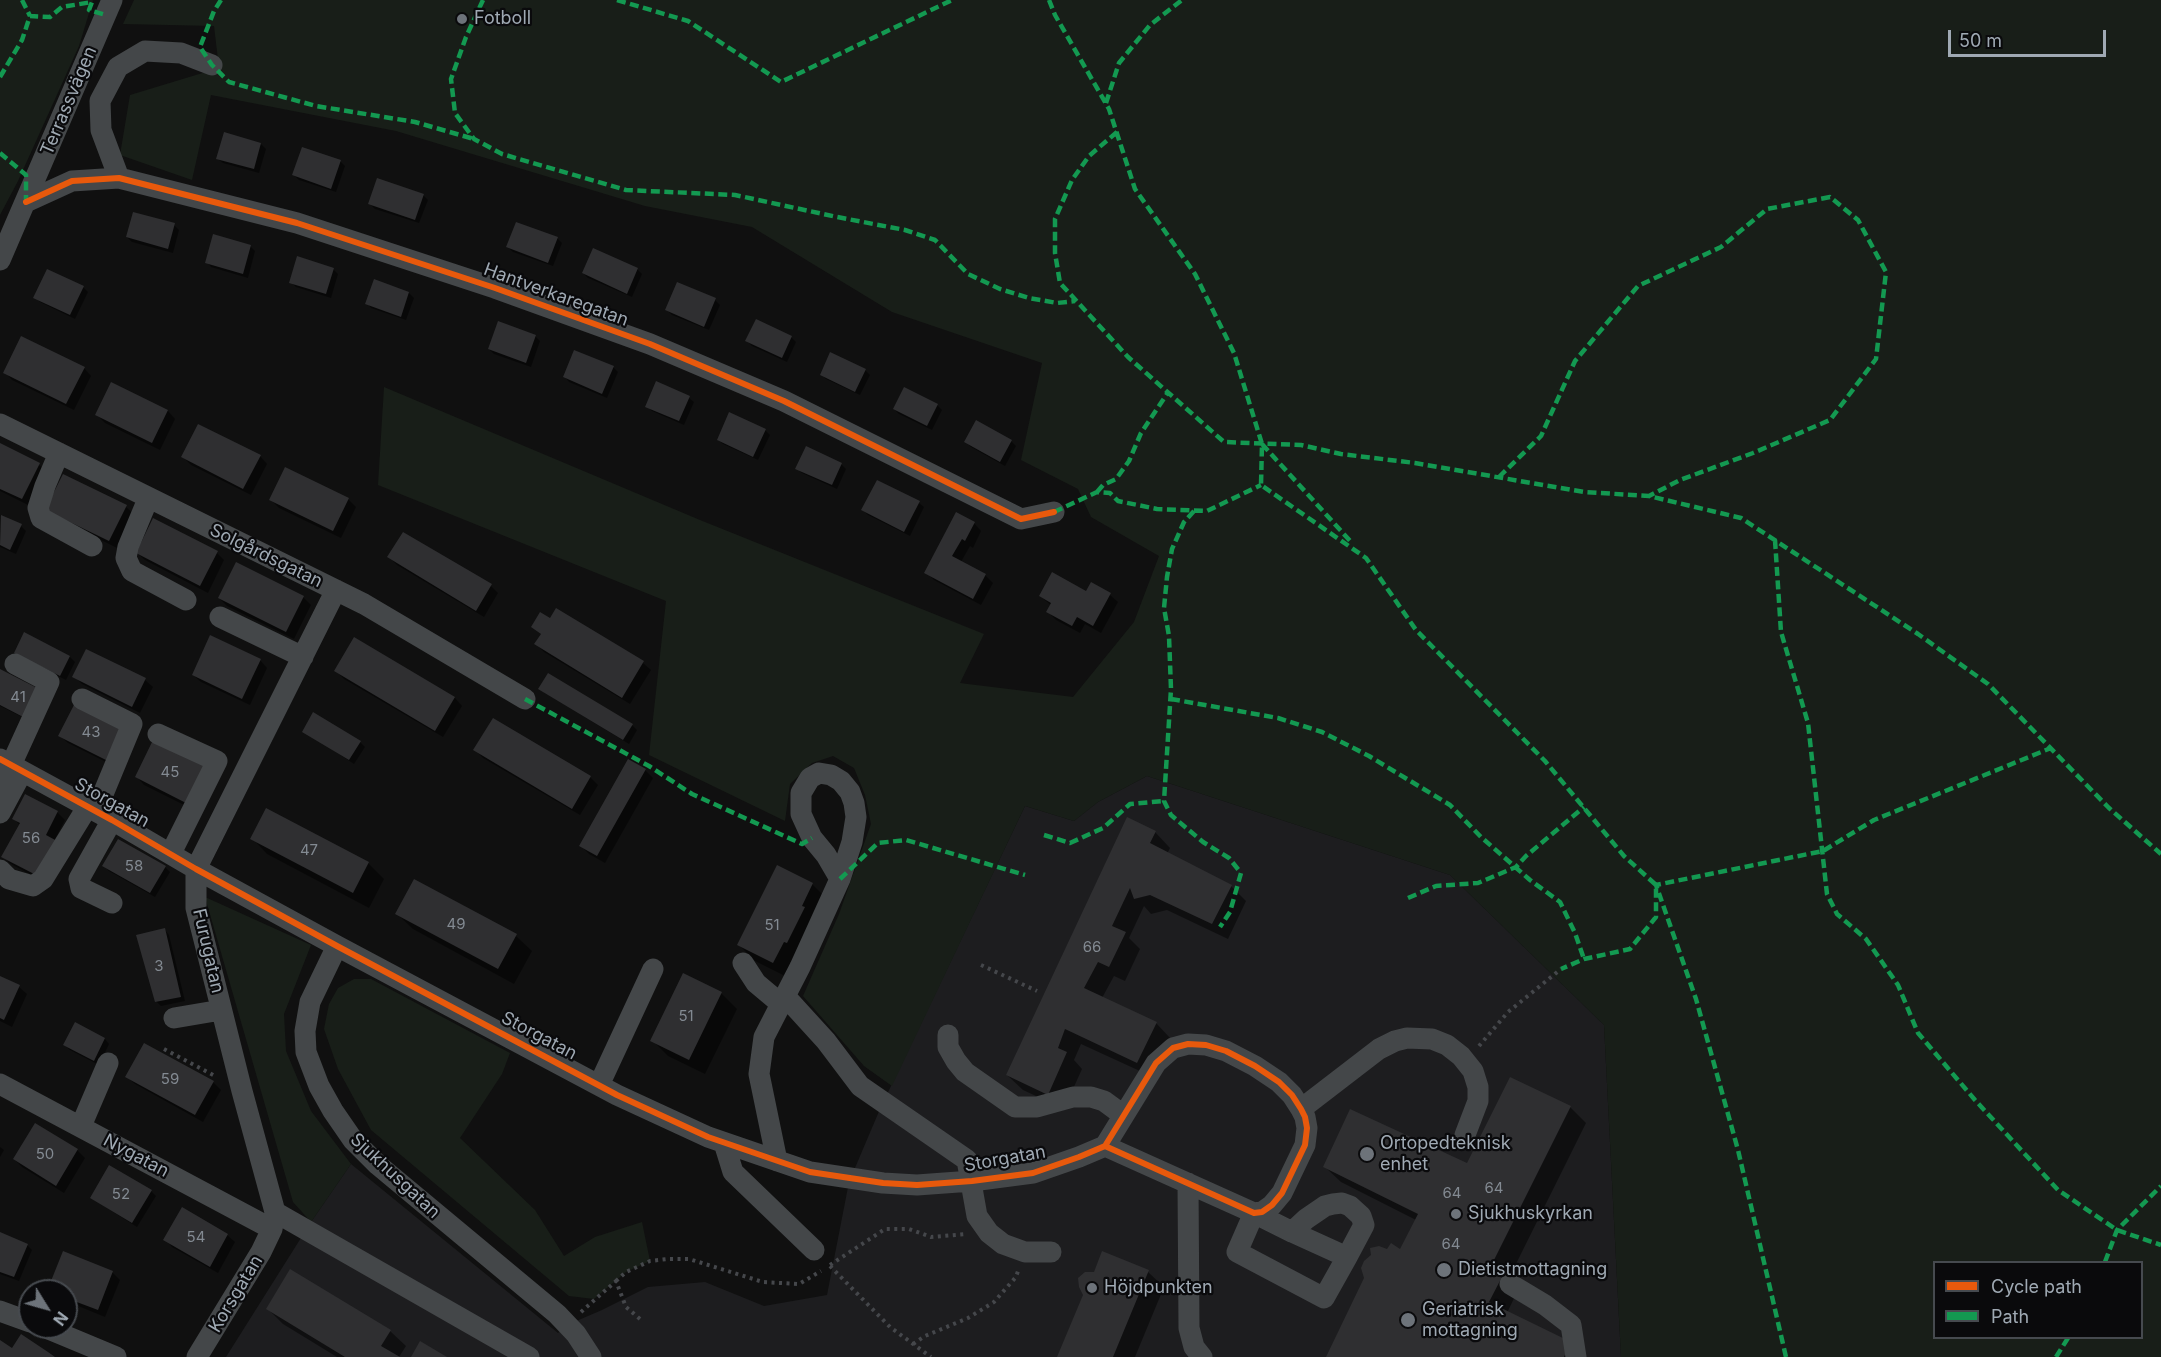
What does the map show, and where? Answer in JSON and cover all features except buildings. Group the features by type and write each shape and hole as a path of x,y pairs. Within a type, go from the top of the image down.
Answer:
{"street":[{"name":"Terrassvägen","path":"26,202 112,0"},
{"path":"119,178 101,130 100,100 118,67 145,51 182,53 212,65"},
{"name":"Hantverkaregatan","path":"26,202 72,181 119,178 297,223 495,288 650,345 784,401 1021,519 1054,512"},
{"path":"0,260 26,202"},
{"name":"Solgårdsgatan","path":"0,424 364,604 525,699"},
{"path":"59,453 38,508 41,518 92,546"},
{"path":"148,499 128,547 126,558 132,571 186,600"},
{"name":"Furugatan","path":"274,1221 196,908 196,869 336,590"},
{"path":"220,617 303,657"},
{"path":"0,786 49,682 15,664"},
{"path":"82,699 132,724 99,812 79,879 81,888 112,903"},
{"path":"158,734 217,760 171,854"},
{"path":"0,813 11,765"},
{"name":"Storgatan","path":"11,765 337,946 599,1085 668,1120 724,1143 810,1172 883,1183 917,1185 1033,1173 1105,1146"},
{"path":"0,870 9,879 33,886 43,879 99,812"},
{"path":"777,1161 759,1074 764,1037 840,879"},
{"name":"Sjukhusgatan","path":"337,946 310,1002 305,1031 306,1052 319,1086 333,1111 353,1140 378,1165 567,1325 591,1357"},
{"path":"743,963 756,983 783,1000 826,1041 860,1086 967,1160 977,1216 989,1233 1003,1244 1025,1252 1051,1252"},
{"path":"599,1085 653,969"},
{"path":"174,1018 221,1010"},
{"path":"948,1035 948,1047 965,1072 1015,1107 1036,1107 1073,1097 1091,1096 1104,1101 1123,1115"},
{"path":"1301,1109 1378,1049 1407,1038 1432,1039 1447,1045 1461,1056 1473,1071 1478,1087 1478,1101 1465,1135"},
{"path":"1254,1213 1262,1212 1278,1199 1305,1145 1307,1128 1305,1117 1292,1095 1279,1082 1255,1066 1226,1051 1198,1044 1173,1048 1156,1063 1105,1146 1347,1257"},
{"path":"81,1126 108,1063"},
{"name":"Nygatan","path":"0,1084 274,1221 529,1357"},
{"path":"724,1143 733,1172 814,1250"},
{"path":"1188,1183 1189,1328 1194,1347 1202,1357"},
{"path":"1254,1213 1237,1252 1324,1298 1364,1225 1361,1216 1350,1206 1342,1203 1325,1206 1292,1232"},
{"name":"Korsgatan","path":"198,1357 261,1252 274,1221"},
{"path":"1510,1284 1545,1305 1570,1325 1576,1357"},
{"path":"0,1311 18,1318"},
{"path":"73,1339 116,1357"}],"path":[{"path":"981,965 1037,991"},
{"path":"1473,1071 1474,1052 1508,1012 1561,969"},
{"path":"164,1048 242,1091"},
{"path":"814,1250 890,1327 932,1357"},
{"path":"913,1344 925,1336 968,1318 994,1302 1016,1277 1025,1252"},
{"path":"567,1325 616,1281 626,1307 640,1319"}],"shaded area":[{"path":"0,0 93,0 79,46 18,181 0,215"},
{"path":"134,0 2161,0 2161,1357 1621,1357 1604,1025 1450,875 1147,776 1098,802 1074,821 1025,806 892,1086 864,1066 803,996 839,914 871,824 865,795 854,768 833,756 812,763 790,784 785,821 649,755 666,601 378,485 384,387 700,520 984,634 960,683 1073,697 1134,622 1159,556 1091,517 1078,489 1021,460 1042,363 892,312 752,227 645,206 396,131 211,95 192,180 120,155 130,95 219,68 214,26 123,24"},
{"path":"1147,776 1450,875 1604,1025 1621,1357 226,1357 311,1222 351,1164 558,1333 567,1325 648,1287 705,1282 764,1306 827,1295 849,1182 880,1109 1025,806 1074,821 1098,802"},
{"path":"205,897 311,945 284,1014 286,1051 311,1111 351,1164 311,1222 293,1202"},
{"path":"354,979 371,979 510,1053 502,1074 460,1138 535,1210 564,1256 595,1237 642,1222 650,1261 626,1272 594,1299 569,1296 371,1130 338,1069 324,1029 329,1004 338,988"}],"marked path":[{"path":"22,0 30,16"},
{"path":"221,0 214,11 200,47 212,65 229,82 316,106 415,122 474,139"},
{"path":"483,0 466,37 451,79 455,113 474,139 502,154 626,190 735,195 905,230 935,240 968,274 1000,289 1029,298 1057,303 1075,301"},
{"path":"617,0 688,21 781,82 952,0"},
{"path":"1049,0 1055,15 1109,109 1135,189 1195,274 1234,353 1262,444 1261,485 1366,558 1416,630 1545,761 1624,856 1656,885 1656,917 1630,949 1584,959 1561,969"},
{"path":"1106,103 1119,63 1150,25 1182,0"},
{"path":"0,77 22,40 30,16 50,17 62,7 92,2 89,10 106,15"},
{"path":"1117,132 1089,156 1072,180 1055,219 1055,253 1060,283 1128,357 1224,442 1301,445 1341,454 1415,463 1584,492 1649,496 1741,518 1918,634 1988,684 2109,808 2161,854"},
{"path":"0,153 26,175 26,202"},
{"path":"1499,477 1541,436 1575,361 1638,286 1721,247 1767,209 1830,197 1858,220 1886,272 1876,359 1830,420 1753,453 1680,480 1649,496"},
{"path":"1097,492 1103,485 1116,479 1129,461 1141,433 1169,391"},
{"path":"1262,444 1352,543"},
{"path":"1054,512 1097,492 1110,493 1118,501 1157,509 1207,511 1261,485"},
{"path":"1194,511 1184,522 1172,549 1167,577 1164,608 1169,636 1171,689 1164,801 1171,815 1203,842 1229,858 1241,873 1230,912 1220,927"},
{"path":"1775,540 1781,632 1808,723 1827,894 1837,914 1866,939 1898,985 1918,1033 1975,1100 2058,1190 2117,1230 2161,1245"},
{"path":"525,699 649,766 692,794 802,844 812,838"},
{"path":"1171,699 1278,718 1322,732 1369,756 1450,805 1481,837 1530,880 1560,902 1584,959"},
{"path":"1786,1357 1738,1150 1696,999 1656,885 1823,851 1874,820 2051,748"},
{"path":"1044,835 1070,843 1103,828 1130,804 1164,801"},
{"path":"1408,898 1436,886 1478,883 1516,867 1584,807"},
{"path":"840,879 878,843 906,840 1025,875"},
{"path":"2105,1261 2117,1230 2161,1186"},
{"path":"2056,1357 2067,1339"}],"cycle path":[{"path":"26,202 72,181 119,178 297,223 495,288 650,344 784,401 1021,519 1054,512"},
{"path":"0,759 337,946 617,1095 708,1137 810,1172 883,1183 917,1185 1033,1173 1105,1146 1156,1063 1173,1048 1188,1044 1206,1045 1226,1051 1279,1082 1292,1095 1301,1109 1307,1128 1305,1145 1282,1193 1272,1205 1262,1212 1254,1213 1105,1146"}],"place":[{"name":"Fotboll","path":"462,19"},
{"name":"Ortopedteknisk enhet","path":"1367,1154"},
{"name":"Sjukhuskyrkan","path":"1456,1214"},
{"name":"Dietistmottagning","path":"1444,1270"},
{"name":"Höjdpunkten","path":"1092,1288"},
{"name":"Geriatrisk mottagning","path":"1408,1320"}]}
